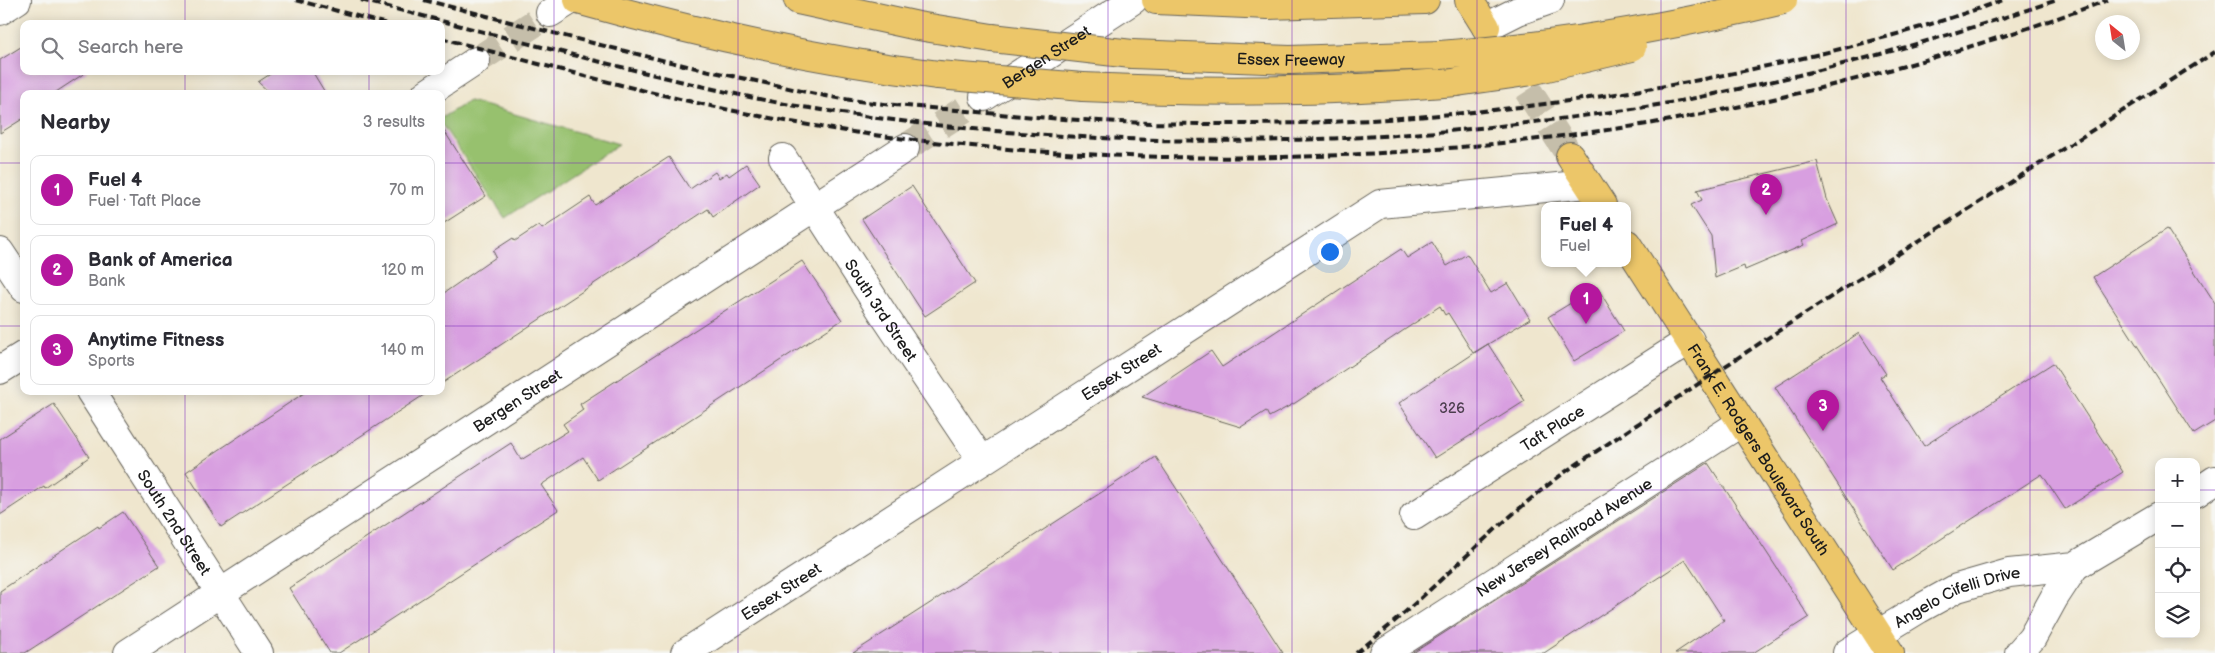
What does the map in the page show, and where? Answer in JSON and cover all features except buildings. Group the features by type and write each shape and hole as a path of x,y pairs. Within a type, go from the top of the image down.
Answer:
{"main road":[{"path":"578,0 772,49 862,65 938,75 1083,88 1253,92 1337,90 1457,82 1526,72 1615,52 1662,39 1784,0"},
{"name":"Essex Freeway","path":"798,0 882,19 992,38 1132,54 1290,60 1440,55 1521,48 1611,35 1704,18 1784,0"},
{"path":"1156,0 1213,3 1313,4 1415,1"},
{"path":"1469,0 1486,27"},
{"path":"1570,156 1595,194"},
{"name":"Frank E. Rodgers Boulevard South","path":"1631,250 1884,643"}],"street":[{"path":"0,11 17,0"},
{"name":"Bergen Street","path":"984,97 1133,0"},
{"path":"1486,27 1518,10 1550,0"},
{"path":"432,90 476,62"},
{"name":"Bergen Street","path":"128,653 905,148"},
{"name":"South 3rd Street","path":"783,158 814,208 982,460"},
{"name":"Essex Street","path":"686,653 1380,204 1595,194"},
{"path":"0,252 20,282"},
{"name":"Taft Place","path":"1414,516 1690,340"},
{"path":"0,370 20,358"},
{"name":"South 2nd Street","path":"93,395 259,653"},
{"name":"New Jersey Railroad Avenue","path":"1384,653 1742,422"},
{"path":"2200,490 2215,480"},
{"name":"Angelo Cifelli Drive","path":"2018,653 2032,638 2054,598 2076,566 2155,518"},
{"name":"Angelo Cifelli Drive","path":"1847,653 1884,643 1929,603 1957,588 2009,573 2076,566"}],"green space":[{"path":"469,101 619,144 505,218 445,129 445,116"}],"tunnel":[{"path":"476,61 550,13"},
{"path":"1505,55 1570,156"},
{"path":"905,148 984,97"}],"railway":[{"path":"296,0 372,20"},
{"path":"361,0 438,20"},
{"path":"424,0 676,63 849,100 1060,119 1243,124 1335,122 1426,116 1608,95 1699,80 1852,46 1928,25 2003,0"},
{"path":"445,22 723,91 791,105 883,119 1069,136 1255,141 1441,132 1552,120 1662,104 1775,81 1870,57 1964,30 2057,0"},
{"path":"445,39 605,81 715,107 826,128 882,136 1048,152 1214,158 1297,157 1463,147 1546,138 1681,118 1789,95 1897,68 2056,19 2108,0"},
{"path":"1356,653 1410,608 1513,514 1568,470 1798,318 2215,52"}],"place":[{"name":"Bank of America","path":"1766,215"},
{"name":"Fuel 4","path":"1586,324"},
{"name":"Anytime Fitness","path":"1823,431"}]}
